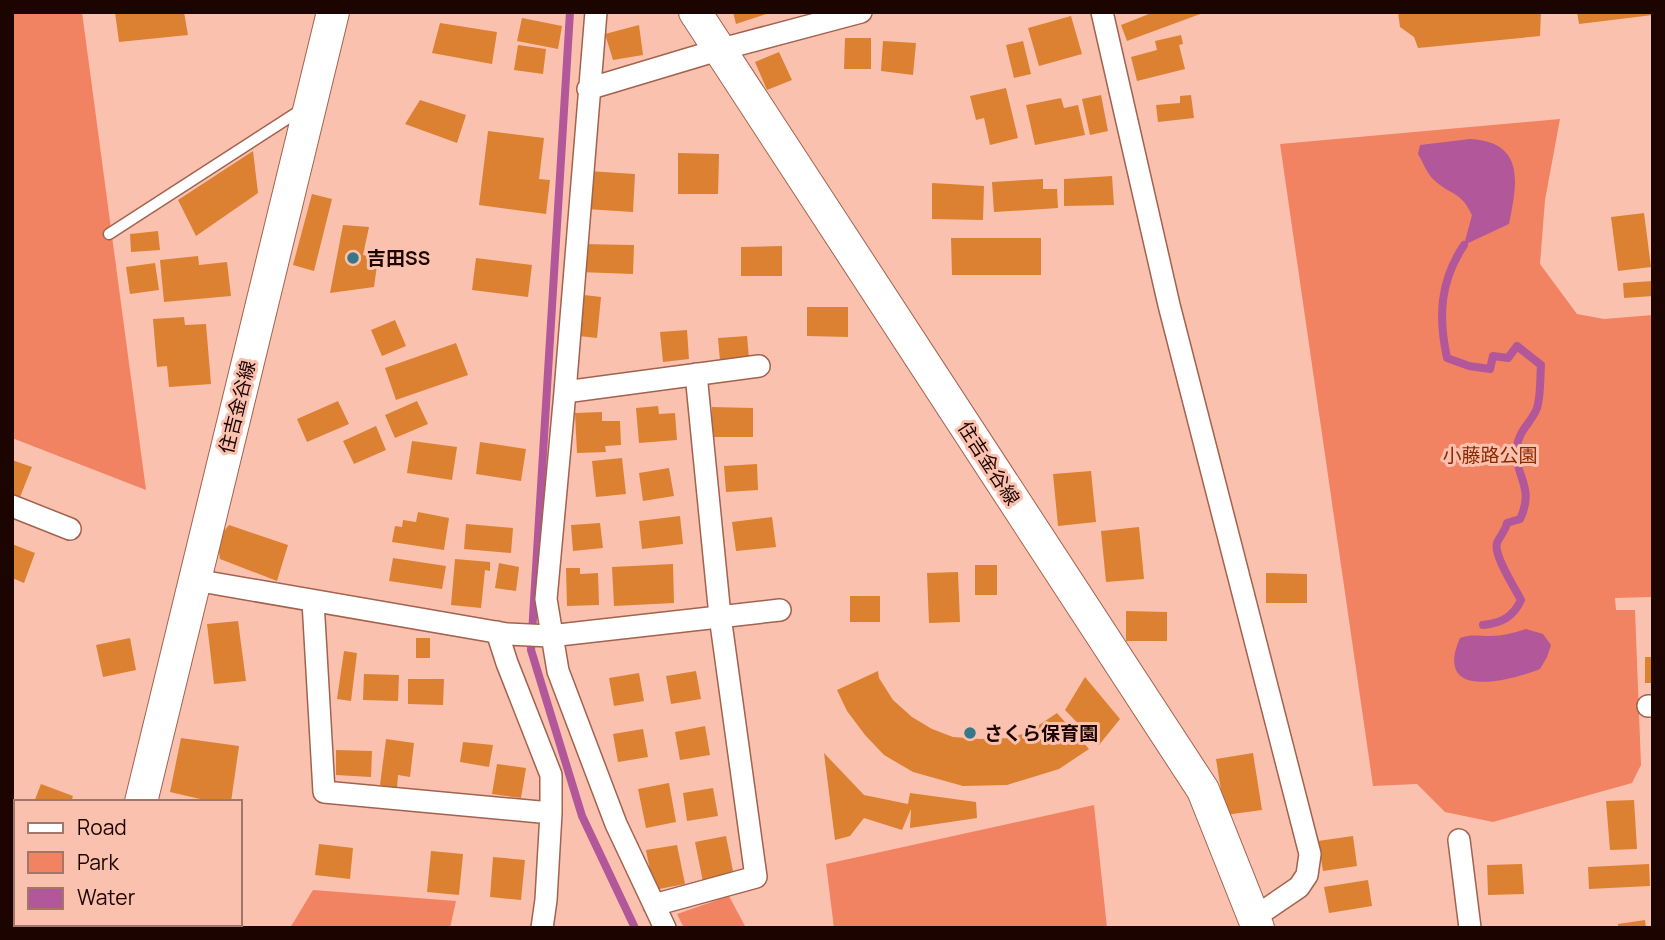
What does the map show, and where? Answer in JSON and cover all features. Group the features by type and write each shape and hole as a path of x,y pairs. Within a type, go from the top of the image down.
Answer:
{"main road":[{"name":"住吉金谷線","path":"141,800 333,12"},
{"name":"住吉金谷線","path":"695,12 1203,790 1256,922"}],"street":[{"path":"596,12 545,599 545,636 616,824 665,928"},
{"path":"589,89 718,50 861,12"},
{"path":"1102,12 1169,305 1310,854 1307,875 1299,887 1256,922"},
{"path":"565,392 759,366"},
{"path":"654,905 756,877 720,616 696,374"},
{"path":"12,506 70,529"},
{"path":"195,580 502,633 545,636 780,610"},
{"path":"313,601 324,792 551,813"},
{"path":"502,633 507,663 551,775 546,900 541,928"},
{"path":"1459,840 1470,928"}],"lane":[{"path":"110,234 310,104"}],"green space":[{"path":"12,12 82,12 146,490 12,438"},
{"name":"小藤路公園","path":"1560,119 1545,200 1540,264 1577,314 1604,319 1653,315 1653,597 1615,598 1616,610 1635,610 1641,765 1632,783 1493,822 1445,812 1417,784 1373,786 1280,144"},
{"path":"1094,805 1107,928 834,928 826,864"},
{"path":"313,890 456,901 450,928 290,928"},
{"path":"729,896 746,928 684,928 677,914"}],"water":[{"path":"1470,139 1488,142 1501,148 1514,168 1515,180 1509,224 1464,245 1472,215 1468,207 1432,177 1418,154 1420,145"},
{"path":"1526,629 1543,634 1551,645 1540,669 1510,678 1478,682 1465,678 1456,671 1454,658 1460,638 1499,635"}],"building":[{"path":"115,12 184,12 188,35 119,42"},
{"path":"733,12 765,12 766,14 736,24"},
{"path":"1154,12 1203,13 1127,41 1121,25"},
{"path":"1398,12 1541,12 1540,36 1418,48 1414,37 1400,27"},
{"path":"1577,12 1653,12 1653,15 1579,24"},
{"path":"1071,16 1082,54 1039,66 1028,28"},
{"path":"522,18 562,26 558,49 517,41"},
{"path":"440,23 497,32 492,64 432,53"},
{"path":"639,25 643,55 613,60 605,34"},
{"path":"1181,35 1183,44 1179,45 1185,69 1137,81 1131,57 1157,50 1155,41"},
{"path":"845,38 871,38 871,69 844,69"},
{"path":"883,41 916,43 913,75 881,71"},
{"path":"1023,41 1031,74 1014,78 1006,45"},
{"path":"518,45 546,49 543,74 514,70"},
{"path":"779,52 792,80 767,90 755,62"},
{"path":"1006,88 1018,138 990,145 984,118 976,120 970,96"},
{"path":"1101,95 1108,131 1090,135 1082,99"},
{"path":"1191,95 1194,118 1158,122 1156,105 1180,103 1180,96"},
{"path":"1061,98 1064,108 1078,105 1085,135 1035,145 1026,105"},
{"path":"420,100 466,115 457,143 405,124"},
{"path":"488,131 544,138 539,179 550,180 546,214 479,205"},
{"path":"253,151 258,193 196,236 178,200"},
{"path":"678,153 719,154 718,194 678,194"},
{"path":"588,171 635,174 633,212 586,209"},
{"path":"1112,176 1114,205 1064,206 1064,179"},
{"path":"1043,179 1043,189 1057,189 1058,208 994,212 992,182"},
{"path":"932,183 984,186 983,220 932,219"},
{"path":"312,194 332,199 314,271 293,265"},
{"path":"1644,213 1651,267 1618,271 1611,217"},
{"path":"343,225 369,227 363,255 378,258 374,287 330,293"},
{"path":"158,231 160,250 131,252 130,234"},
{"path":"951,238 1041,238 1041,275 952,275"},
{"path":"579,244 634,245 633,274 579,272"},
{"path":"782,246 782,276 741,276 741,247"},
{"path":"198,256 199,265 227,262 231,296 164,302 160,260"},
{"path":"476,258 532,265 528,297 472,290"},
{"path":"155,263 159,290 130,294 126,267"},
{"path":"1653,281 1653,296 1624,298 1623,283"},
{"path":"584,295 601,297 597,338 579,336"},
{"path":"807,307 848,307 848,337 807,336"},
{"path":"184,317 185,325 206,324 211,384 169,387 167,366 157,367 153,319"},
{"path":"395,320 406,346 382,356 371,330"},
{"path":"687,330 689,359 663,362 660,332"},
{"path":"747,336 749,358 720,361 718,338"},
{"path":"456,343 468,375 396,400 385,368"},
{"path":"338,401 349,424 307,442 297,419"},
{"path":"417,401 428,424 395,438 385,415"},
{"path":"658,406 659,414 675,413 677,440 639,443 636,408"},
{"path":"712,407 753,408 753,437 712,437"},
{"path":"602,412 602,421 620,421 621,445 605,446 606,452 577,453 575,413"},
{"path":"376,426 386,450 354,464 343,441"},
{"path":"412,441 457,447 452,480 407,473"},
{"path":"480,442 526,449 521,481 476,474"},
{"path":"622,458 626,494 596,497 592,461"},
{"path":"12,460 32,467 20,497 12,494"},
{"path":"757,464 758,490 726,492 724,466"},
{"path":"669,468 674,496 643,501 639,473"},
{"path":"1091,471 1096,522 1058,526 1053,474"},
{"path":"418,512 449,518 444,550 392,542 395,526 402,527 403,520 416,522"},
{"path":"680,516 683,544 642,549 639,521"},
{"path":"772,517 776,547 736,551 732,522"},
{"path":"600,523 603,548 573,551 571,525"},
{"path":"466,524 513,528 511,553 464,549"},
{"path":"229,525 288,545 277,581 220,559 217,539"},
{"path":"1139,527 1144,579 1106,582 1101,531"},
{"path":"12,544 35,553 24,583 12,578"},
{"path":"393,558 446,566 442,589 389,581"},
{"path":"455,559 490,562 490,571 485,570 481,608 451,605"},
{"path":"499,563 519,567 516,591 495,588"},
{"path":"673,564 674,603 614,606 612,567"},
{"path":"975,565 997,565 997,595 975,595"},
{"path":"566,568 580,568 580,574 598,573 599,605 567,606"},
{"path":"958,572 960,622 929,623 927,573"},
{"path":"1266,573 1307,574 1307,603 1266,603"},
{"path":"850,596 880,596 880,622 850,622"},
{"path":"1126,611 1167,612 1167,641 1126,641"},
{"path":"238,621 246,681 214,684 207,624"},
{"path":"130,638 136,670 103,677 96,645"},
{"path":"416,638 430,638 430,658 416,658"},
{"path":"344,651 357,653 351,701 337,699"},
{"path":"1645,657 1653,657 1653,683 1645,683"},
{"path":"696,671 701,699 671,704 666,676"},
{"path":"878,671 879,678 893,700 912,717 953,737 1011,738 1030,731 1057,713 1089,749 1059,769 1007,785 963,786 913,772 884,755 865,735 847,711 837,690"},
{"path":"639,673 644,701 614,706 609,678"},
{"path":"364,674 399,675 398,701 363,700"},
{"path":"1085,677 1120,719 1099,745 1065,710"},
{"path":"408,679 444,679 443,705 408,704"},
{"path":"705,726 710,755 680,760 675,732"},
{"path":"643,729 648,757 618,762 613,734"},
{"path":"181,738 239,746 231,800 204,800 170,792"},
{"path":"386,739 414,743 410,777 398,775 397,788 380,785"},
{"path":"463,742 493,745 489,767 460,762"},
{"path":"336,750 372,751 371,777 336,775"},
{"path":"824,753 864,795 908,804 910,793 976,802 977,818 910,828 911,809 902,830 864,818 850,836 835,840"},
{"path":"1253,753 1262,810 1225,815 1216,759"},
{"path":"497,764 526,768 521,798 492,794"},
{"path":"669,783 676,822 646,828 638,789"},
{"path":"41,784 73,796 72,800 35,800"},
{"path":"713,788 718,816 687,821 683,793"},
{"path":"1634,800 1637,849 1610,850 1606,801"},
{"path":"726,836 734,876 703,882 695,842"},
{"path":"1353,836 1357,866 1323,871 1318,841"},
{"path":"319,844 353,848 350,879 315,875"},
{"path":"677,845 685,884 654,890 646,850"},
{"path":"431,851 463,854 459,895 427,892"},
{"path":"493,857 525,860 521,900 490,897"},
{"path":"1522,864 1524,894 1488,895 1487,865"},
{"path":"1649,864 1650,886 1589,889 1588,867"},
{"path":"1368,880 1372,906 1329,913 1324,887"},
{"path":"1645,920 1646,928 1618,928 1618,924"}],"waterway":[{"path":"570,12 531,650 582,816 635,928"},
{"path":"1464,245 1450,272 1443,299 1442,328 1447,358 1469,366 1490,369 1493,356 1508,358 1517,346 1541,365 1537,408 1520,435 1517,446 1518,465 1525,489 1524,508 1520,519 1507,523 1497,543 1501,563 1521,600 1506,618 1483,625"}],"place":[{"name":"吉田SS","path":"353,258"},
{"name":"さくら保育園","path":"970,733"}]}
